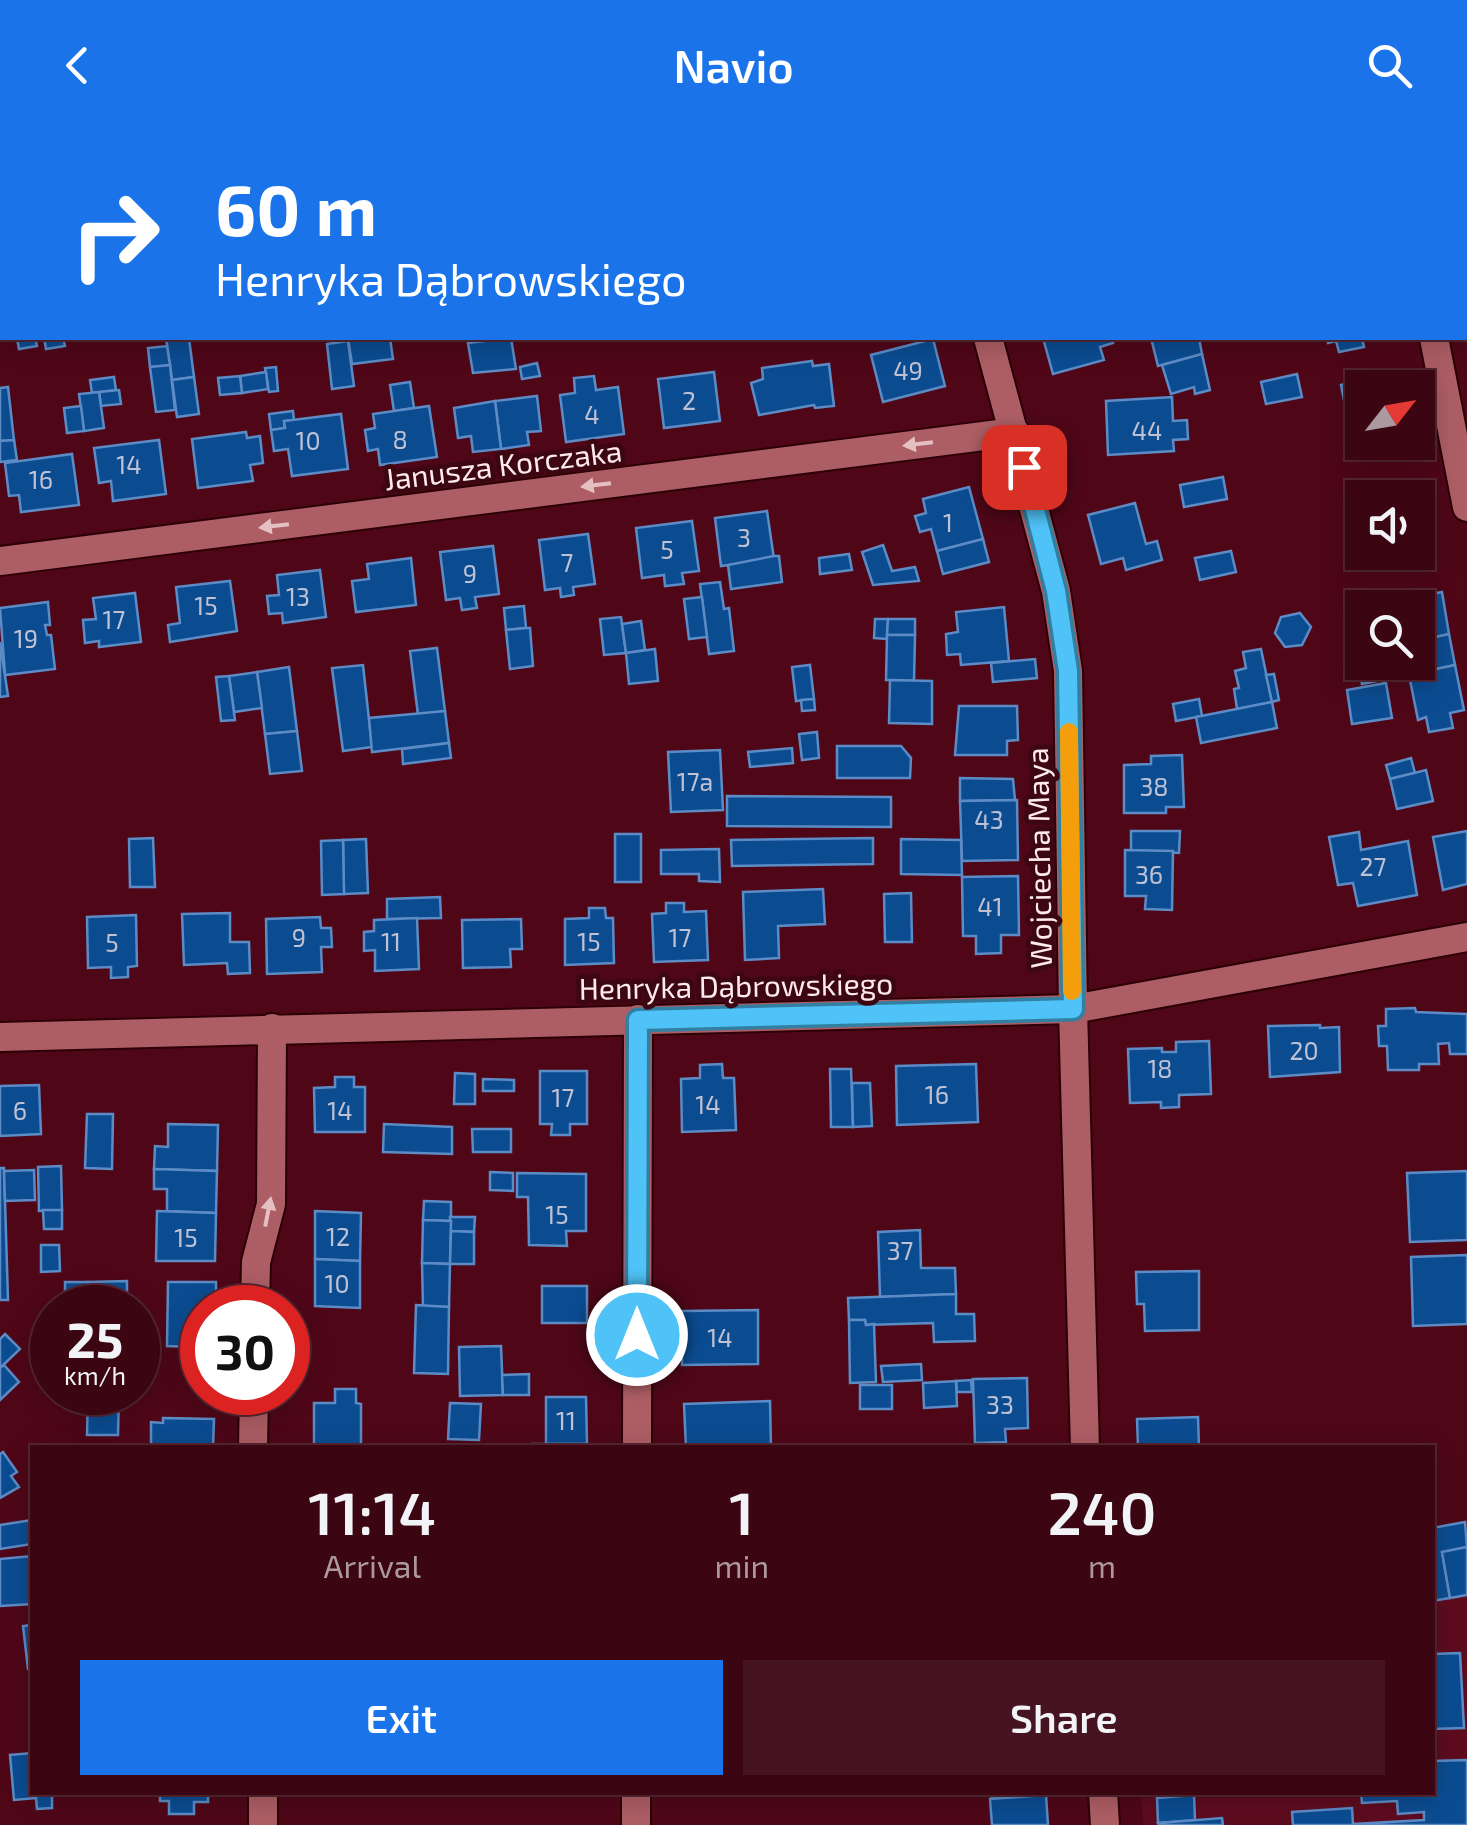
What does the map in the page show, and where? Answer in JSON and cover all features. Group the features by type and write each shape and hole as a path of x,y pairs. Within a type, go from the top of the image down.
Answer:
{"street":[{"name":"Wojciecha Maya","path":"989,340 1056,591 1068,671 1085,1445"},
{"path":"1434,340 1467,506"},
{"name":"Janusza Korczaka","path":"0,562 1015,432"},
{"name":"Henryka Dąbrowskiego","path":"0,1037 1073,1009 1467,938"},
{"path":"637,1445 638,1020"},
{"path":"256,1285 256,1262 271,1204 272,1028"},
{"path":"253,1445 254,1415"},
{"path":"262,1825 263,1795"},
{"path":"636,1795 636,1825"},
{"path":"1103,1795 1105,1825"}],"shaded area":[{"path":"1467,1522 1467,1825 1143,1825 1141,1795 1435,1795 1435,1528"}],"building":[{"path":"17,340 36,340 37,346 19,349"},
{"path":"44,340 64,340 65,346 46,349"},
{"path":"166,340 189,340 194,377 172,380"},
{"path":"348,340 390,340 393,359 352,364"},
{"path":"511,340 516,369 473,373 468,343"},
{"path":"933,340 945,386 883,402 871,355"},
{"path":"1044,340 1112,340 1113,343 1100,347 1104,360 1053,374"},
{"path":"1152,340 1199,340 1202,354 1158,366"},
{"path":"1327,340 1362,340 1364,347 1339,352 1336,341"},
{"path":"348,341 354,386 332,389 327,344"},
{"path":"167,346 170,365 150,367 148,348"},
{"path":"1202,354 1210,390 1195,394 1194,387 1171,394 1162,365"},
{"path":"812,361 813,366 829,364 834,406 814,405 759,415 751,383 763,379 762,368"},
{"path":"537,363 540,376 522,379 520,367"},
{"path":"170,365 175,410 156,412 150,367"},
{"path":"276,367 278,391 269,392 265,368"},
{"path":"266,372 268,389 242,393 240,376"},
{"path":"714,372 720,421 664,428 658,379"},
{"path":"1297,374 1302,397 1266,404 1261,382"},
{"path":"240,376 242,393 220,395 218,378"},
{"path":"594,376 596,390 618,387 624,434 566,442 560,395 575,393 574,378"},
{"path":"114,377 116,390 92,393 90,380"},
{"path":"194,377 199,414 177,417 172,380"},
{"path":"410,382 414,408 394,411 390,385"},
{"path":"8,387 14,440 0,441 0,388"},
{"path":"119,390 121,404 101,406 99,392"},
{"path":"99,392 104,428 84,431 79,394"},
{"path":"537,396 541,431 527,432 529,445 501,449 495,401"},
{"path":"1172,397 1173,421 1187,420 1188,439 1173,440 1174,451 1108,455 1106,401"},
{"path":"495,401 501,449 473,452 471,436 458,438 454,408"},
{"path":"81,406 84,431 67,433 64,408"},
{"path":"429,406 437,457 380,465 378,449 368,451 365,430 375,428 373,414"},
{"path":"293,411 294,420 284,421 285,428 271,430 269,414"},
{"path":"341,414 348,469 292,476 288,449 274,451 271,430 285,428 284,421"},
{"path":"246,432 247,438 260,436 263,463 250,465 253,481 198,488 192,439"},
{"path":"14,440 17,460 0,462 0,441"},
{"path":"159,440 166,494 113,501 111,481 99,483 94,448"},
{"path":"72,454 79,505 21,512 19,495 9,496 5,463"},
{"path":"1223,477 1227,499 1184,507 1180,485"},
{"path":"969,487 983,539 937,551 931,529 920,532 915,516 926,513 923,499"},
{"path":"1135,503 1146,544 1157,541 1162,560 1126,570 1123,558 1101,564 1088,515"},
{"path":"767,511 774,559 721,566 715,518"},
{"path":"692,521 699,571 682,573 684,584 665,586 664,575 642,578 636,528"},
{"path":"588,534 595,584 573,587 574,595 561,597 560,588 545,590 539,540"},
{"path":"983,539 989,562 943,574 937,551"},
{"path":"883,545 892,571 915,567 919,581 873,585 862,552"},
{"path":"493,546 499,594 475,597 477,608 462,610 460,598 446,600 440,552"},
{"path":"1231,551 1236,572 1200,580 1195,558"},
{"path":"849,554 852,570 820,574 819,558"},
{"path":"779,556 782,582 731,589 728,565"},
{"path":"411,558 416,605 356,612 352,581 369,579 367,564"},
{"path":"320,570 326,617 283,623 282,613 269,614 267,596 279,595 277,575"},
{"path":"230,581 237,631 170,642 168,625 180,623 176,587"},
{"path":"720,582 724,609 729,608 734,651 709,654 700,584"},
{"path":"1442,592 1449,634 1435,637 1435,593"},
{"path":"135,593 141,642 99,647 99,641 85,643 83,620 96,619 93,598"},
{"path":"702,597 707,637 689,639 684,599"},
{"path":"48,602 50,625 45,625 47,635 51,635 55,669 5,675 0,608"},
{"path":"524,606 526,628 506,630 504,608"},
{"path":"1004,607 1009,661 961,665 960,654 947,655 946,634 958,632 956,612"},
{"path":"1300,613 1311,627 1302,645 1285,647 1275,633 1281,617"},
{"path":"621,617 626,653 604,655 600,619"},
{"path":"875,619 888,619 887,639 874,638"},
{"path":"888,619 915,619 915,635 887,635"},
{"path":"641,621 645,650 626,653 622,624"},
{"path":"530,628 533,666 510,669 506,630"},
{"path":"1449,634 1455,665 1435,669 1435,637"},
{"path":"887,635 915,635 914,681 886,680"},
{"path":"0,642 8,696 0,697"},
{"path":"437,648 445,711 418,715 410,651"},
{"path":"655,649 658,681 629,684 626,653"},
{"path":"1261,649 1272,702 1237,709 1234,689 1239,688 1235,671 1246,668 1243,652"},
{"path":"1035,659 1037,678 993,682 991,663"},
{"path":"363,665 372,747 343,751 332,668"},
{"path":"810,665 814,699 796,701 792,667"},
{"path":"1455,665 1464,710 1450,713 1453,728 1429,732 1426,717 1418,720 1410,680 1435,680 1435,669"},
{"path":"289,667 297,731 265,734 257,672"},
{"path":"257,672 262,708 234,712 229,676"},
{"path":"1274,674 1279,700 1272,702 1266,675"},
{"path":"229,676 235,720 221,721 216,677"},
{"path":"890,680 932,681 932,724 889,723"},
{"path":"1386,683 1392,718 1352,724 1347,690"},
{"path":"814,699 815,710 802,711 801,700"},
{"path":"1199,699 1202,716 1176,721 1173,704"},
{"path":"1272,702 1277,728 1201,743 1196,717"},
{"path":"959,706 1017,706 1018,740 1007,741 1007,755 955,755"},
{"path":"445,711 449,743 372,752 369,718"},
{"path":"297,731 302,771 270,774 265,734"},
{"path":"817,732 819,758 802,760 799,734"},
{"path":"449,743 451,758 403,764 402,749"},
{"path":"837,746 901,746 911,758 910,778 837,778"},
{"path":"792,748 793,763 750,767 748,752"},
{"path":"720,750 723,810 671,812 668,752"},
{"path":"1182,755 1184,807 1166,807 1166,813 1124,813 1124,765 1151,764 1151,756"},
{"path":"1411,758 1415,773 1390,779 1386,765"},
{"path":"1426,770 1433,801 1397,809 1390,779"},
{"path":"960,778 1013,779 1015,800 960,801"},
{"path":"727,796 891,797 891,827 727,826"},
{"path":"1017,800 1018,860 962,861 960,801"},
{"path":"1131,831 1180,831 1179,853 1131,850"},
{"path":"1467,831 1467,884 1443,890 1433,837"},
{"path":"1359,832 1361,850 1408,841 1417,895 1358,906 1353,883 1338,885 1329,837"},
{"path":"615,834 641,834 641,882 615,882"},
{"path":"153,838 155,887 130,887 129,839"},
{"path":"873,838 873,864 732,866 731,840"},
{"path":"366,839 368,893 344,894 343,840"},
{"path":"901,839 961,840 962,875 901,874"},
{"path":"343,840 344,894 322,895 321,841"},
{"path":"719,849 720,882 699,881 699,874 661,874 661,850"},
{"path":"1125,850 1173,851 1172,910 1145,909 1146,896 1125,896"},
{"path":"1018,876 1019,935 1001,935 1001,953 976,954 976,936 963,936 962,877"},
{"path":"823,889 825,924 778,926 779,958 745,960 743,892"},
{"path":"911,893 912,942 885,942 884,894"},
{"path":"440,897 441,918 387,919 387,899"},
{"path":"666,903 684,903 684,912 706,911 708,960 654,962 652,914 666,913"},
{"path":"589,908 605,908 606,918 613,918 614,963 565,965 565,919 589,918"},
{"path":"230,913 230,942 249,942 250,973 228,974 227,963 184,965 182,914"},
{"path":"136,915 137,966 128,967 128,977 111,978 111,967 88,968 87,917"},
{"path":"320,917 321,928 331,928 332,947 321,947 322,972 267,974 266,919"},
{"path":"417,918 419,969 375,971 375,950 364,951 364,932 374,931 374,920"},
{"path":"521,919 522,949 510,949 511,967 463,968 462,920"},
{"path":"1415,1008 1416,1012 1467,1014 1467,1054 1450,1054 1449,1043 1438,1044 1439,1064 1419,1064 1419,1070 1388,1070 1387,1046 1379,1046 1378,1026 1386,1026 1386,1009"},
{"path":"1268,1026 1339,1027 1340,1072 1270,1077"},
{"path":"1209,1041 1211,1094 1179,1095 1179,1107 1161,1108 1161,1102 1130,1103 1128,1049 1162,1048 1162,1052 1176,1052 1176,1042"},
{"path":"722,1064 723,1078 734,1078 736,1130 682,1132 681,1079 700,1078 700,1065"},
{"path":"976,1064 978,1122 897,1125 896,1066"},
{"path":"830,1069 851,1069 853,1127 831,1127"},
{"path":"540,1071 587,1071 587,1124 570,1124 570,1135 551,1135 552,1124 540,1124"},
{"path":"455,1073 475,1074 475,1104 454,1104"},
{"path":"335,1077 354,1077 354,1087 365,1087 365,1132 315,1132 314,1088 335,1087"},
{"path":"483,1079 514,1080 514,1091 483,1091"},
{"path":"852,1083 870,1083 872,1126 853,1127"},
{"path":"39,1085 41,1134 0,1136 0,1086"},
{"path":"87,1114 113,1114 112,1169 85,1168"},
{"path":"168,1124 218,1125 217,1171 154,1169 155,1146 168,1147"},
{"path":"384,1124 452,1127 452,1154 383,1152"},
{"path":"472,1129 511,1129 511,1152 473,1152"},
{"path":"61,1166 62,1210 39,1211 38,1167"},
{"path":"0,1168 4,1168 8,1300 0,1300"},
{"path":"154,1169 217,1171 216,1213 167,1211 167,1189 154,1189"},
{"path":"34,1170 35,1200 5,1201 4,1171"},
{"path":"1467,1171 1467,1240 1410,1242 1407,1173"},
{"path":"490,1172 513,1173 513,1191 490,1190"},
{"path":"517,1173 586,1174 586,1231 566,1231 567,1246 529,1245 528,1197 517,1197"},
{"path":"424,1201 451,1202 451,1221 423,1220"},
{"path":"43,1210 62,1210 62,1229 44,1229"},
{"path":"157,1211 216,1213 215,1261 156,1261"},
{"path":"315,1211 361,1213 360,1261 315,1259"},
{"path":"450,1217 475,1217 474,1232 451,1231"},
{"path":"423,1220 451,1221 450,1264 422,1263"},
{"path":"920,1230 921,1268 955,1268 956,1294 880,1297 878,1232"},
{"path":"451,1231 474,1232 474,1264 450,1264"},
{"path":"41,1245 59,1245 60,1271 41,1272"},
{"path":"1467,1255 1467,1324 1413,1326 1411,1257"},
{"path":"315,1259 360,1261 360,1308 315,1306"},
{"path":"422,1263 450,1264 449,1307 423,1307"},
{"path":"1199,1271 1199,1330 1145,1331 1144,1304 1137,1304 1136,1272"},
{"path":"127,1281 127,1285 88,1285"},
{"path":"65,1282 88,1282 88,1285"},
{"path":"168,1282 216,1282 180,1285 180,1347 167,1346"},
{"path":"542,1286 587,1286 587,1323 542,1323"},
{"path":"956,1294 956,1314 974,1314 975,1341 934,1342 933,1323 866,1325 865,1320 849,1320 848,1298"},
{"path":"416,1305 449,1307 448,1374 414,1373"},
{"path":"758,1310 758,1364 682,1365 682,1311"},
{"path":"849,1320 874,1324 876,1382 850,1383"},
{"path":"5,1334 20,1349 0,1368 0,1339"},
{"path":"501,1346 503,1395 460,1396 459,1347"},
{"path":"921,1364 922,1380 883,1382 881,1366"},
{"path":"4,1365 19,1382 0,1400 0,1368"},
{"path":"529,1374 529,1395 503,1395 502,1375"},
{"path":"1027,1378 1028,1428 1005,1429 1006,1442 975,1443 973,1379"},
{"path":"971,1380 972,1392 957,1392 956,1381"},
{"path":"956,1381 957,1406 924,1408 923,1383"},
{"path":"860,1385 892,1385 892,1409 860,1409"},
{"path":"335,1389 356,1389 356,1403 361,1404 361,1445 314,1445 314,1403 335,1403"},
{"path":"546,1397 586,1397 587,1444 546,1444"},
{"path":"770,1401 771,1445 686,1445 684,1404"},
{"path":"450,1403 481,1404 479,1440 448,1439"},
{"path":"87,1415 118,1415 118,1435 87,1435"},
{"path":"1198,1417 1199,1445 1138,1445 1137,1419"},
{"path":"163,1418 214,1419 213,1445 151,1445 151,1422 163,1423"},
{"path":"3,1452 17,1472 11,1476 19,1487 0,1498 0,1454"},
{"path":"30,1520 30,1544 0,1549 0,1525"},
{"path":"1465,1522 1467,1547 1442,1552 1450,1598 1435,1600 1435,1527"},
{"path":"1467,1547 1467,1595 1450,1598 1442,1552"},
{"path":"30,1556 30,1604 0,1606 0,1559"},
{"path":"30,1625 30,1669 28,1669 23,1626"},
{"path":"1460,1653 1464,1728 1435,1729 1435,1654"},
{"path":"30,1753 30,1795 62,1795 52,1796 52,1808 37,1809 36,1798 14,1800 10,1755"},
{"path":"1467,1760 1467,1825 1293,1825 1292,1812 1352,1808 1353,1824 1424,1820 1424,1812 1398,1814 1397,1801 1362,1803 1361,1795 1435,1795 1435,1761"},
{"path":"160,1795 208,1795 208,1802 194,1802 194,1814 169,1814 169,1801 160,1801"},
{"path":"992,1795 1046,1795 992,1799"},
{"path":"1046,1795 1048,1825 992,1825 990,1799"},
{"path":"1194,1795 1195,1820 1158,1823 1157,1798"},
{"path":"1222,1818 1223,1825 1158,1823"}],"slow traffic":[{"path":"1069,732 1072,991"}],"route":[{"path":"637,1335 638,1020 1073,1009 1068,671 1056,591 1024,467"}]}
